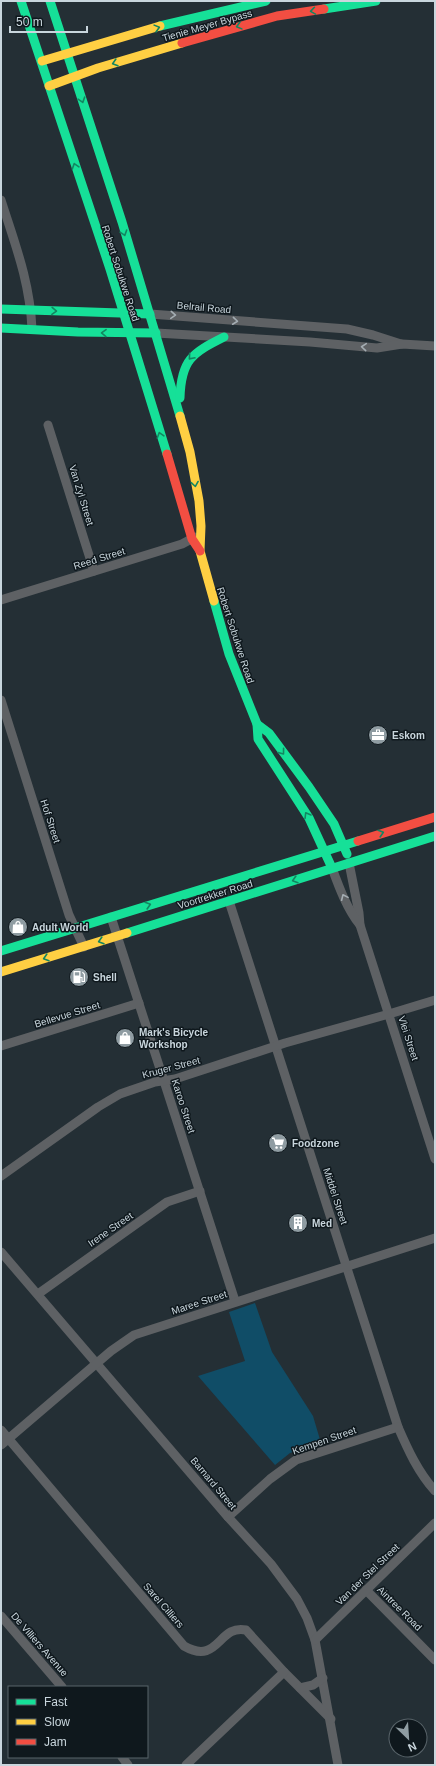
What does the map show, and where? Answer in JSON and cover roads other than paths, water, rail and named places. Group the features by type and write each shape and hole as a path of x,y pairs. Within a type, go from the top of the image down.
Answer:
{"main road":[{"name":"Robert Sobukwe Road","path":"21,1 42,61 130,333 192,539 200,551 229,654 257,724 258,739 309,818 332,868"},
{"name":"Robert Sobukwe Road","path":"50,1 156,333 189,445 202,534 200,551"},
{"name":"Tienie Meyer Bypass","path":"42,61 92,45 221,11 266,1"},
{"name":"Tienie Meyer Bypass","path":"49,86 98,68 277,16 376,1"},
{"name":"Belrail Road","path":"1,309 150,314"},
{"name":"Belrail Road","path":"1,328 78,332 156,333"},
{"path":"180,413 179,383 184,367 197,352 224,337"},
{"name":"Robert Sobukwe Road","path":"257,724 269,733 334,824 344,844 349,863"},
{"name":"Voortrekker Road","path":"1,951 435,816"},
{"name":"Voortrekker Road","path":"1,972 435,836"}],"street":[{"path":"1,200 25,274 31,310 32,329"},
{"name":"Belrail Road","path":"150,314 347,329 374,335 402,344"},
{"name":"Belrail Road","path":"156,333 377,348 402,344 435,346"},
{"name":"Van Zyl Street","path":"48,425 94,571"},
{"name":"Reed Street","path":"1,600 192,539 202,534"},
{"name":"Hof Street","path":"1,700 69,915 84,946"},
{"name":"Vlei Street","path":"349,863 360,925"},
{"name":"Vlei Street","path":"332,868 347,904 360,925 390,1014 435,1159"},
{"name":"Middel Street","path":"229,901 398,1426 412,1458 427,1482 435,1491"},
{"name":"Karoo Street","path":"111,917 235,1301"},
{"name":"Kruger Street","path":"1,1176 113,1097 164,1080 175,1080 276,1046 435,1000"},
{"name":"Bellevue Street","path":"1,1046 139,1003"},
{"name":"Irene Street","path":"38,1294 163,1205 171,1200 200,1191"},
{"name":"Maree Street","path":"4,1442 96,1363 122,1342 134,1335 235,1301 435,1238"},
{"name":"Barnard Street","path":"1,1252 228,1517 271,1564 297,1599 307,1618 315,1640 331,1719 338,1765"},
{"name":"Kempen Street","path":"228,1517 270,1479 296,1460 398,1426"},
{"name":"Sarel Cilliers","path":"1,1430 4,1442 184,1646 194,1651 202,1652 210,1649 232,1631 241,1628 246,1630 284,1672 331,1719"},
{"name":"Van der Stel Street","path":"315,1640 435,1523"},
{"name":"Aintree Road","path":"366,1590 435,1660"},
{"name":"De Villiers Avenue","path":"1,1616 61,1686"},
{"path":"186,1765 284,1672"},
{"path":"300,1688 313,1685 323,1678"}],"place":[{"name":"Eskom","path":"378,735"},
{"name":"Adult World","path":"18,927"},
{"name":"Shell","path":"79,977"},
{"name":"Mark's Bicycle Workshop","path":"125,1038"},
{"name":"Foodzone","path":"278,1143"},
{"name":"Med","path":"298,1223"}]}
